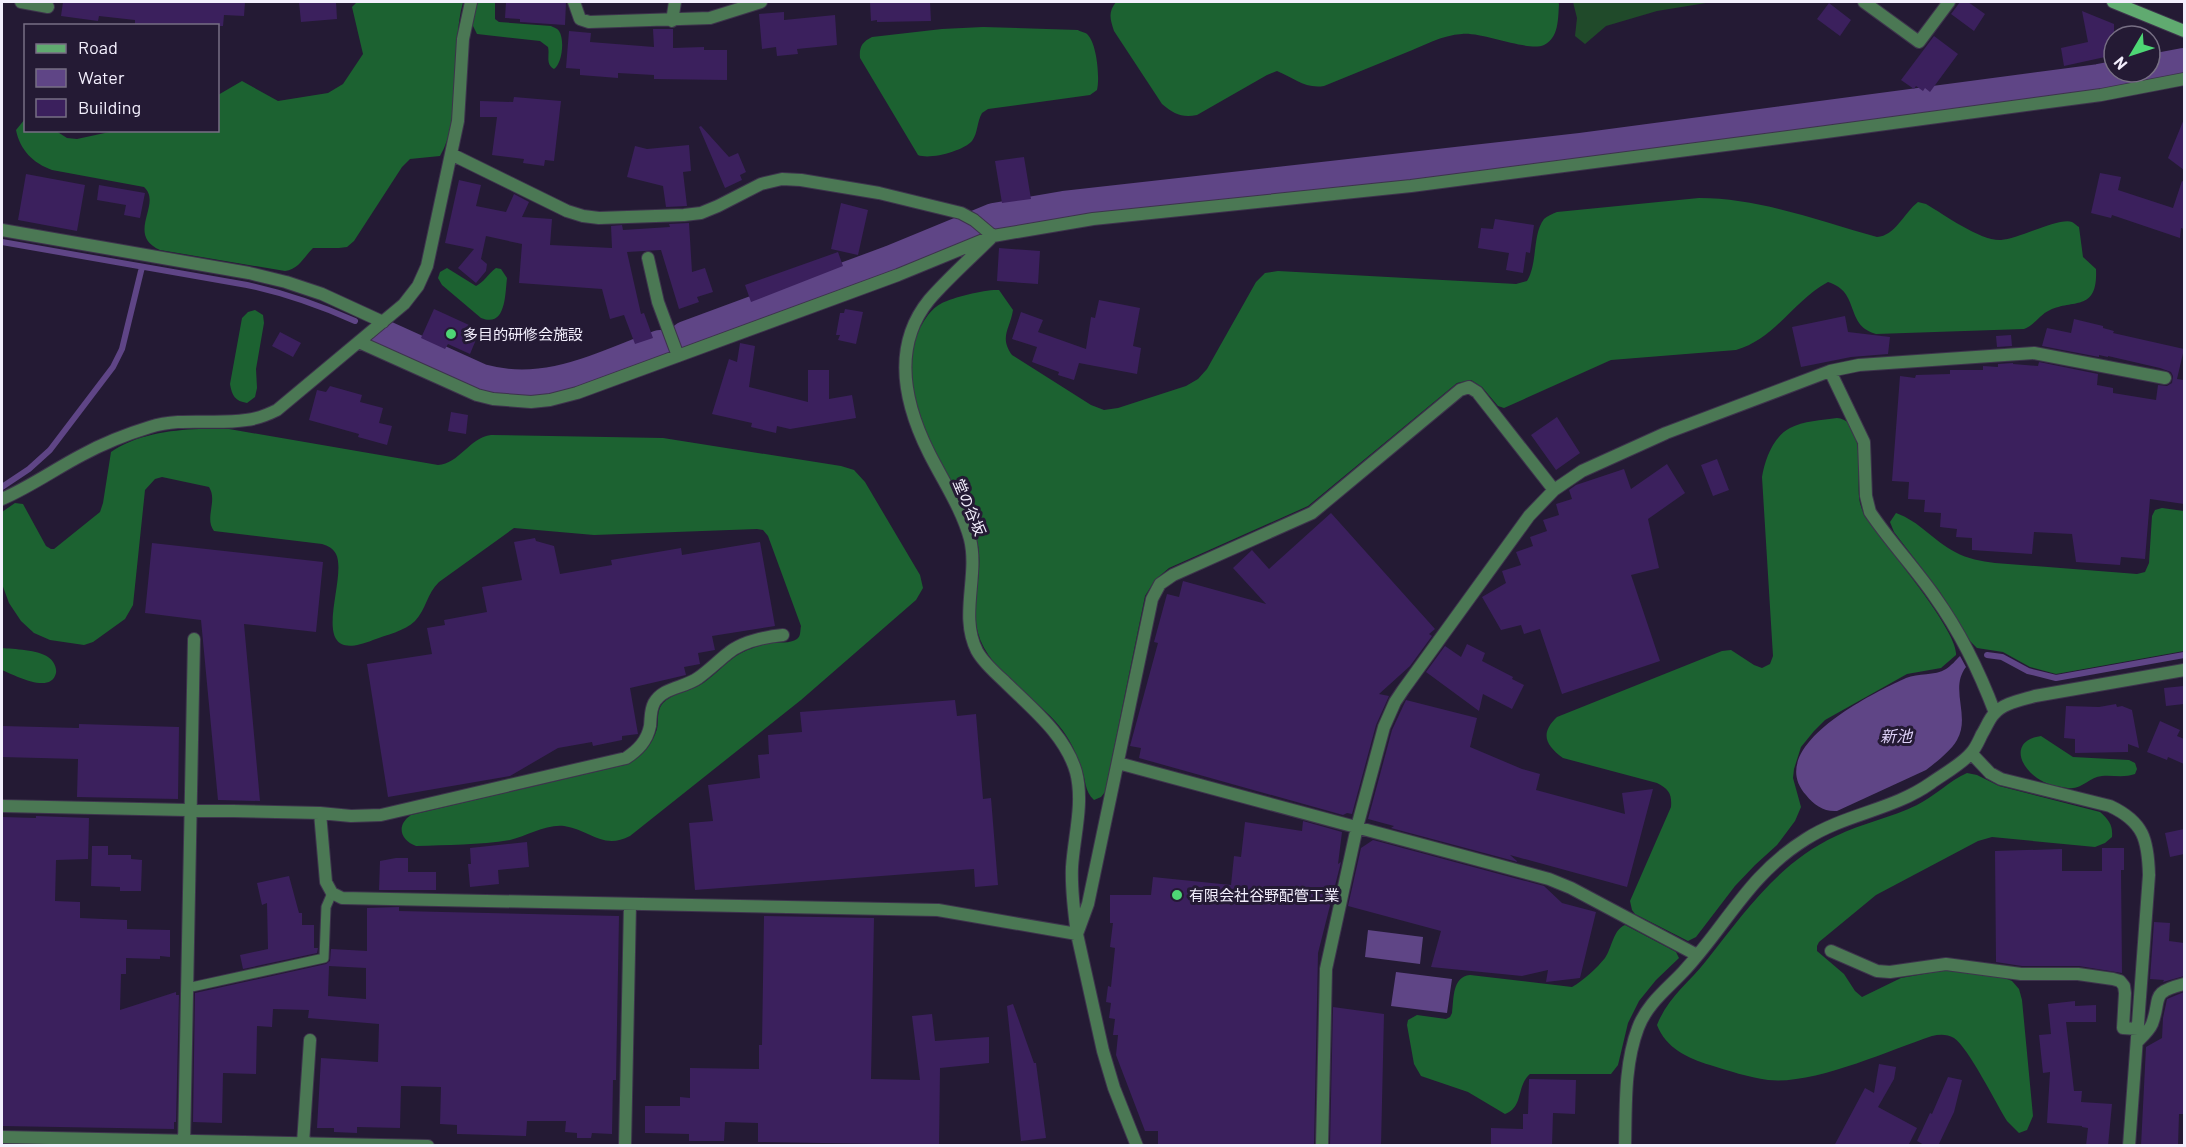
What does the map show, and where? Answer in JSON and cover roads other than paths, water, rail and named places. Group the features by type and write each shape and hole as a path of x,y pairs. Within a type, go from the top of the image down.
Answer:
{"main road":[{"path":"2113,2 2184,31"}],"street":[{"path":"21,2 48,7"},
{"path":"2,499 39,481 82,454 152,426 175,422 245,421 277,410 404,304 427,267 458,121 463,39 471,2"},
{"path":"574,2 580,19 589,22 710,18 761,2"},
{"path":"672,21 675,2"},
{"path":"1864,2 1919,42 1949,2"},
{"path":"359,342 477,395 512,402 550,400 577,393 898,275 990,233 1093,219 1422,184 2101,95 2184,80"},
{"path":"451,154 567,211 583,216 599,218 701,213 761,184 782,179 879,193 962,213 990,233"},
{"path":"2,230 249,273 322,294 383,322"},
{"name":"堂の谷坂","path":"990,233 928,301 918,317 910,335 906,354 904,373 906,392 918,432 960,514 970,539 973,567 969,614 970,633 977,651 989,667 1054,731 1067,750 1076,772 1080,795 1072,868 1072,897 1077,934 1103,1051 1137,1146"},
{"path":"648,258 658,302 678,356"},
{"path":"1322,1146 1326,969 1357,827 1384,727 1395,702 1530,516 1554,490 1582,471 1666,433 1830,371 1859,365 2034,353 2165,378"},
{"path":"1830,371 1864,442 1866,496 1870,512 1935,596 1985,686 1995,713"},
{"path":"320,813 326,882 332,893 342,898 938,910 1077,934 1089,904 1152,599 1160,584 1173,575 1312,513 1460,390 1469,387 1477,392 1554,490"},
{"path":"2,806 381,815 626,758 637,750 645,739 650,726 651,712 655,702 663,693 698,678 741,645 783,635"},
{"path":"184,1143 194,639"},
{"path":"1625,1146 1628,1068 1638,1027 1648,1007 1697,955 1744,894 1784,854 1807,838 1832,825 1914,794 1971,753 1995,713 2014,702 2035,696 2184,670"},
{"path":"1971,753 1990,773 2001,779 2110,806 2124,812 2143,834 2148,848 2149,875 2129,1146"},
{"path":"1118,762 1560,884 1697,955"},
{"path":"625,1146 630,904"},
{"path":"1831,951 1863,966 1884,972 1946,964 2020,974 2078,974 2113,979 2120,981 2126,993 2123,1028 2137,1036 2146,1034 2152,1024 2157,999 2163,991 2184,984"},
{"path":"303,1143 310,1040"},
{"path":"2,1137 184,1143 428,1146"}],"lane":[{"path":"187,988 324,958 326,907 332,893"}],"water":[{"name":"新池","path":"1960,656 1966,667 1959,684 1961,731 1947,753 1926,770 1837,811 1824,809 1809,799 1797,777 1799,759 1810,741 1828,724 1870,696 1911,676 1942,671"},
{"path":"1368,930 1423,937 1420,964 1365,957"},
{"path":"1396,972 1452,979 1447,1013 1391,1006"}],"waterway":[{"path":"686,338 892,262 994,220 1064,208 1581,150 2099,81 2184,65"},
{"path":"2,242 247,285 302,300 355,321"},
{"path":"2,487 29,469 50,450 113,367 122,349 142,267"},
{"path":"386,338 481,381 505,386 551,384 573,379 660,347"},
{"path":"1987,655 2002,657 2028,671 2056,678 2184,655"}],"place":[{"name":"多目的研修会施設","path":"451,334"},
{"name":"有限会社谷野配管工業","path":"1177,895"}]}
